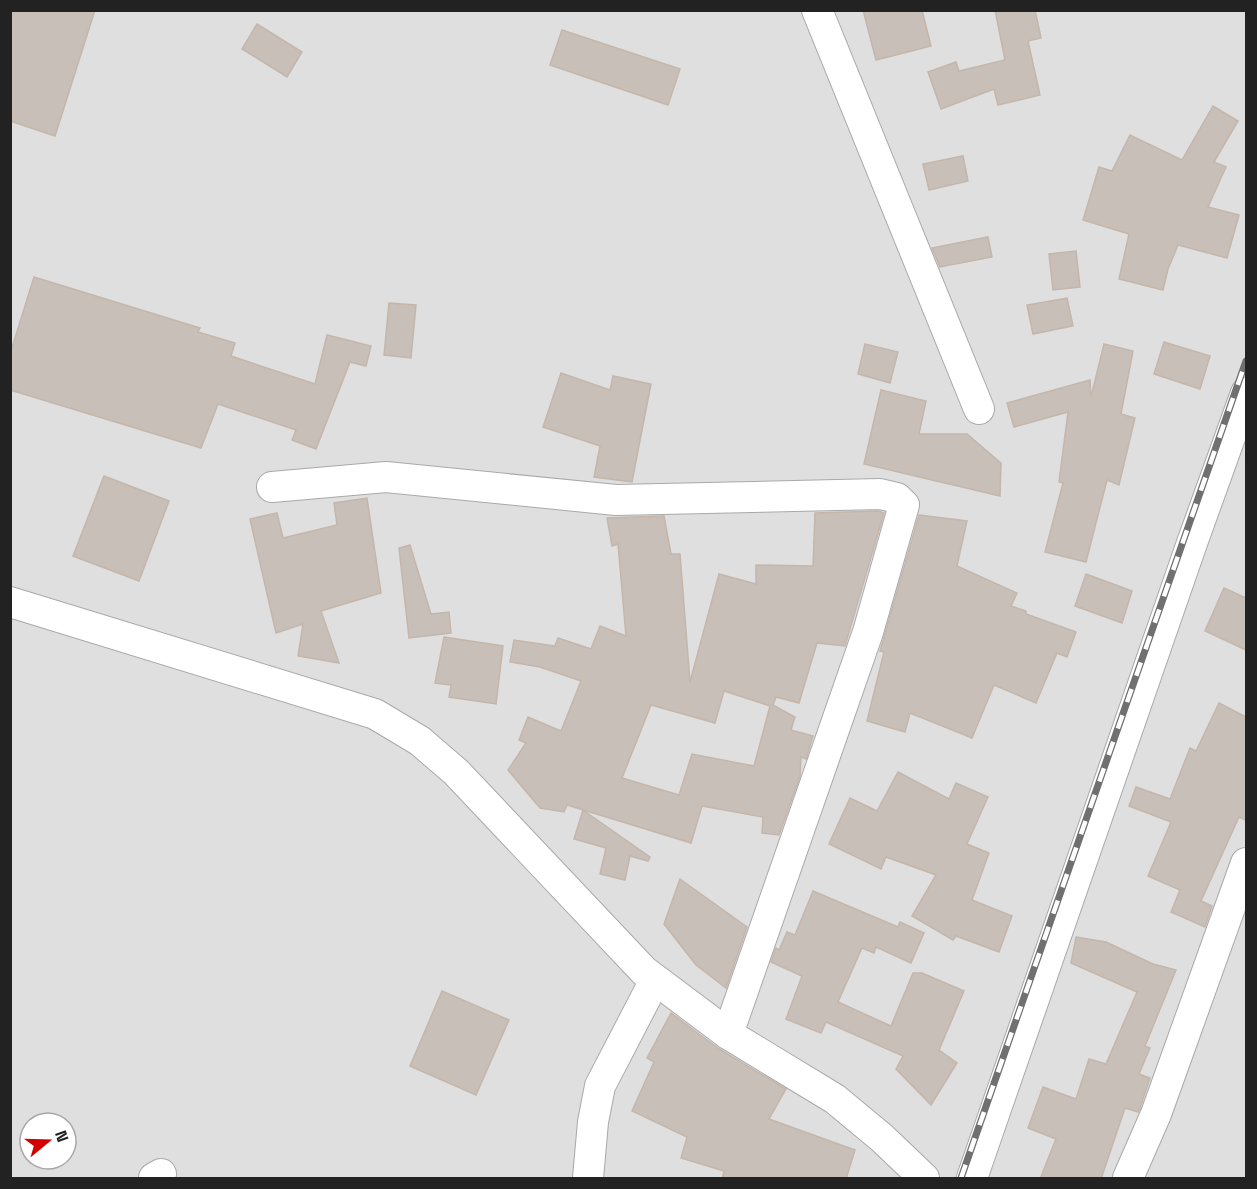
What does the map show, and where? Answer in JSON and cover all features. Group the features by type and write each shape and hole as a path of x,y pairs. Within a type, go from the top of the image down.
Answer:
{"street":[{"path":"817,10 979,409"},
{"path":"972,1179 1246,393"},
{"path":"272,487 386,477 616,500 880,494 897,498 904,505 864,643 728,1034"},
{"path":"10,602 375,714 420,741 456,772 644,971 728,1034 835,1099 882,1138 924,1179"},
{"path":"1128,1179 1156,1114 1246,862"},
{"path":"588,1179 592,1122 600,1086 655,980"}],"shaded area":[{"path":"10,11 1246,11 1246,1178 11,1178"}],"building":[{"path":"10,10 95,10 55,136 10,121"},
{"path":"863,10 922,10 931,46 876,60"},
{"path":"995,10 1035,10 1041,38 1028,41 1040,95 998,105 994,89 941,109 928,72 956,62 959,71 1005,60"},
{"path":"257,24 302,52 287,77 242,49"},
{"path":"562,30 680,69 668,105 550,65"},
{"path":"1213,106 1238,121 1214,162 1226,167 1208,207 1239,215 1227,258 1178,245 1168,269 1163,290 1119,279 1129,234 1083,220 1099,167 1112,171 1130,135 1182,160"},
{"path":"963,156 968,181 929,190 923,164"},
{"path":"988,237 992,257 940,267 932,248"},
{"path":"1076,251 1080,287 1053,290 1049,254"},
{"path":"34,277 200,328 198,332 235,343 231,356 315,384 327,335 371,346 366,366 350,362 316,449 292,440 296,430 218,404 201,448 10,390 10,354"},
{"path":"1067,298 1073,326 1033,334 1027,305"},
{"path":"389,303 416,305 411,358 384,355"},
{"path":"1164,342 1210,356 1200,389 1154,374"},
{"path":"865,344 898,352 890,383 858,374"},
{"path":"1104,344 1133,351 1121,414 1135,418 1119,485 1107,480 1086,562 1045,552 1063,483 1059,482 1068,412 1014,427 1007,403 1090,380 1091,397"},
{"path":"561,373 610,390 613,376 651,384 632,482 594,477 600,446 543,427"},
{"path":"881,390 926,401 919,434 967,434 1001,463 1000,496 864,464"},
{"path":"104,476 169,501 139,581 73,556"},
{"path":"367,498 381,593 321,611 339,663 298,656 303,624 276,633 250,519 277,513 283,538 337,525 334,503"},
{"path":"878,511 884,513 845,646 817,643 799,703 776,697 773,705 795,717 791,730 813,736 806,759 801,757 800,776 779,835 762,833 763,817 702,806 691,843 567,805 564,812 540,808 508,770 526,743 519,740 528,717 561,731 581,681 540,667 510,662 514,640 555,646 558,638 591,649 600,626 626,636 618,544 612,546 607,518 664,516 671,554 680,554 690,682 719,574 756,584 756,565 813,566 815,513","holes":["724,691 770,706 754,766 692,754 679,795 622,778 651,705 715,723"]},
{"path":"919,515 967,521 957,566 1017,593 1011,606 1026,611 1026,614 1076,632 1067,657 1057,653 1036,703 994,685 972,738 910,713 905,732 867,721 884,652 880,651"},
{"path":"410,545 431,614 449,612 451,633 409,638 399,548"},
{"path":"1086,574 1132,591 1122,623 1075,606"},
{"path":"1224,588 1246,598 1246,650 1205,631"},
{"path":"444,637 503,646 496,704 449,697 451,685 435,683"},
{"path":"1219,703 1246,717 1246,820 1239,817 1201,901 1212,906 1205,927 1171,912 1180,890 1148,876 1171,822 1129,806 1136,787 1170,799 1190,748 1196,751"},
{"path":"898,772 949,799 956,783 988,797 967,844 989,853 972,900 1012,916 999,952 956,936 953,940 912,916 936,875 886,857 881,869 829,844 850,798 877,811"},
{"path":"583,810 650,857 648,861 630,856 625,880 600,874 606,848 574,839"},
{"path":"680,879 747,927 726,988 696,965 664,924"},
{"path":"813,891 898,927 900,922 924,933 911,963 876,947 874,953 862,948 838,1002 891,1026 913,973 922,973 964,991 939,1050 957,1063 931,1105 896,1069 903,1056 826,1022 821,1033 786,1019 802,976 771,962 776,948 779,950 787,932 795,935"},
{"path":"1076,937 1106,942 1153,964 1176,970 1145,1046 1150,1048 1139,1074 1150,1078 1140,1108 1138,1112 1125,1108 1101,1179 1040,1179 1056,1139 1028,1128 1043,1087 1076,1099 1089,1059 1106,1064 1137,992 1071,963"},
{"path":"442,991 509,1020 476,1095 410,1066"},
{"path":"671,1013 719,1049 786,1089 769,1119 855,1150 846,1179 722,1179 724,1171 681,1158 687,1137 632,1111 654,1062 647,1058"}],"railway":[{"path":"961,1178 1246,361"}]}
